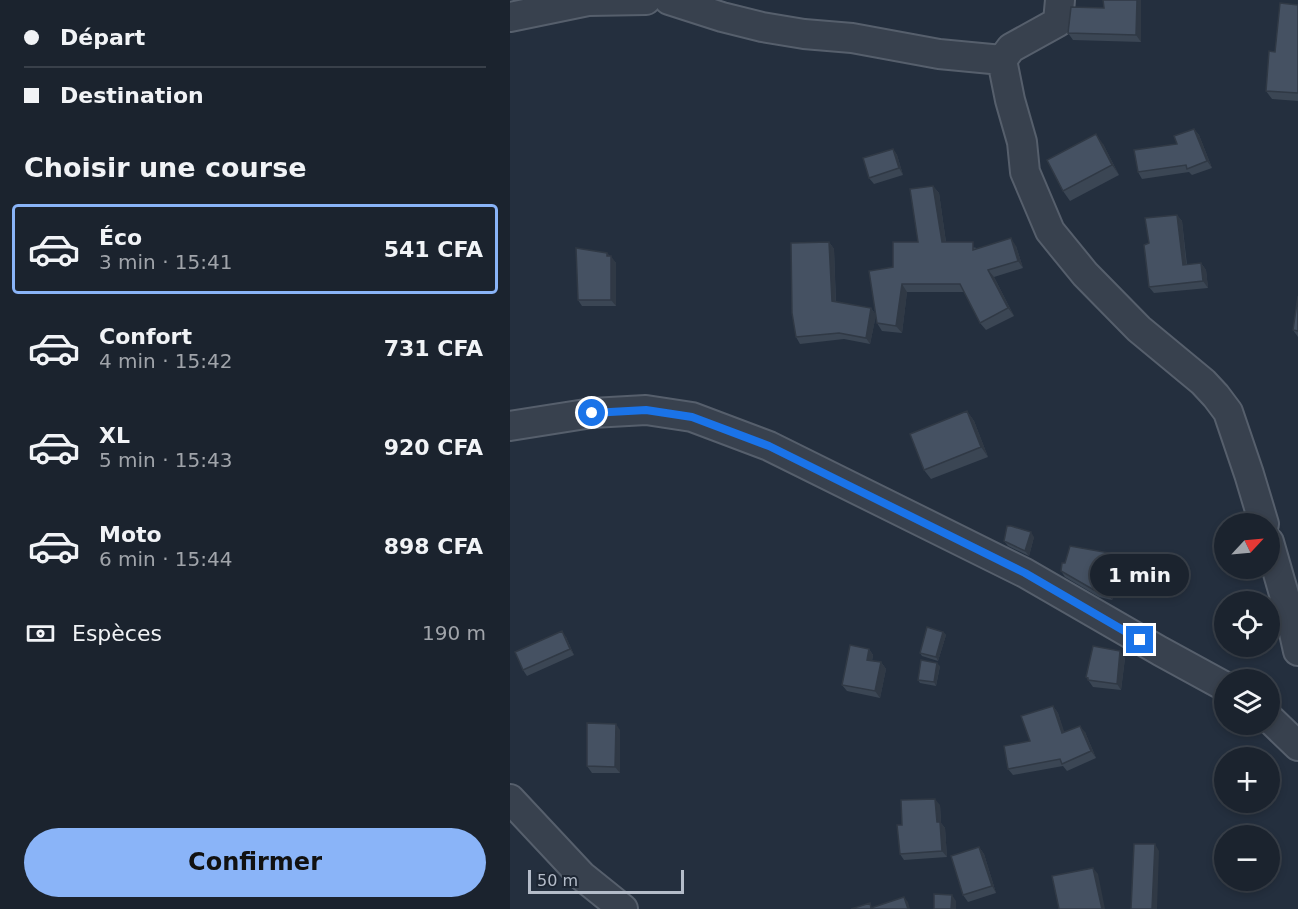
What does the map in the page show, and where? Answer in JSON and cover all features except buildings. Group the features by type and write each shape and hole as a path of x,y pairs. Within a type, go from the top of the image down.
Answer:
{"street":[{"path":"510,17 588,2 646,0"},
{"path":"669,0 762,27 804,34 852,38 939,54 1002,60"},
{"path":"1060,0 1058,22 1011,48 1002,60 1022,142 1025,172 1050,231 1085,274 1139,329 1203,382 1228,412 1261,513"},
{"path":"510,426 602,412 646,410 692,417 769,446 1025,573 1214,681"},
{"path":"1280,579 1298,651"},
{"path":"1280,729 1298,746"},
{"path":"510,800 582,876 623,909"}],"route":[{"path":"592,413 646,410 692,417 769,446 1025,573 1140,640"}]}
